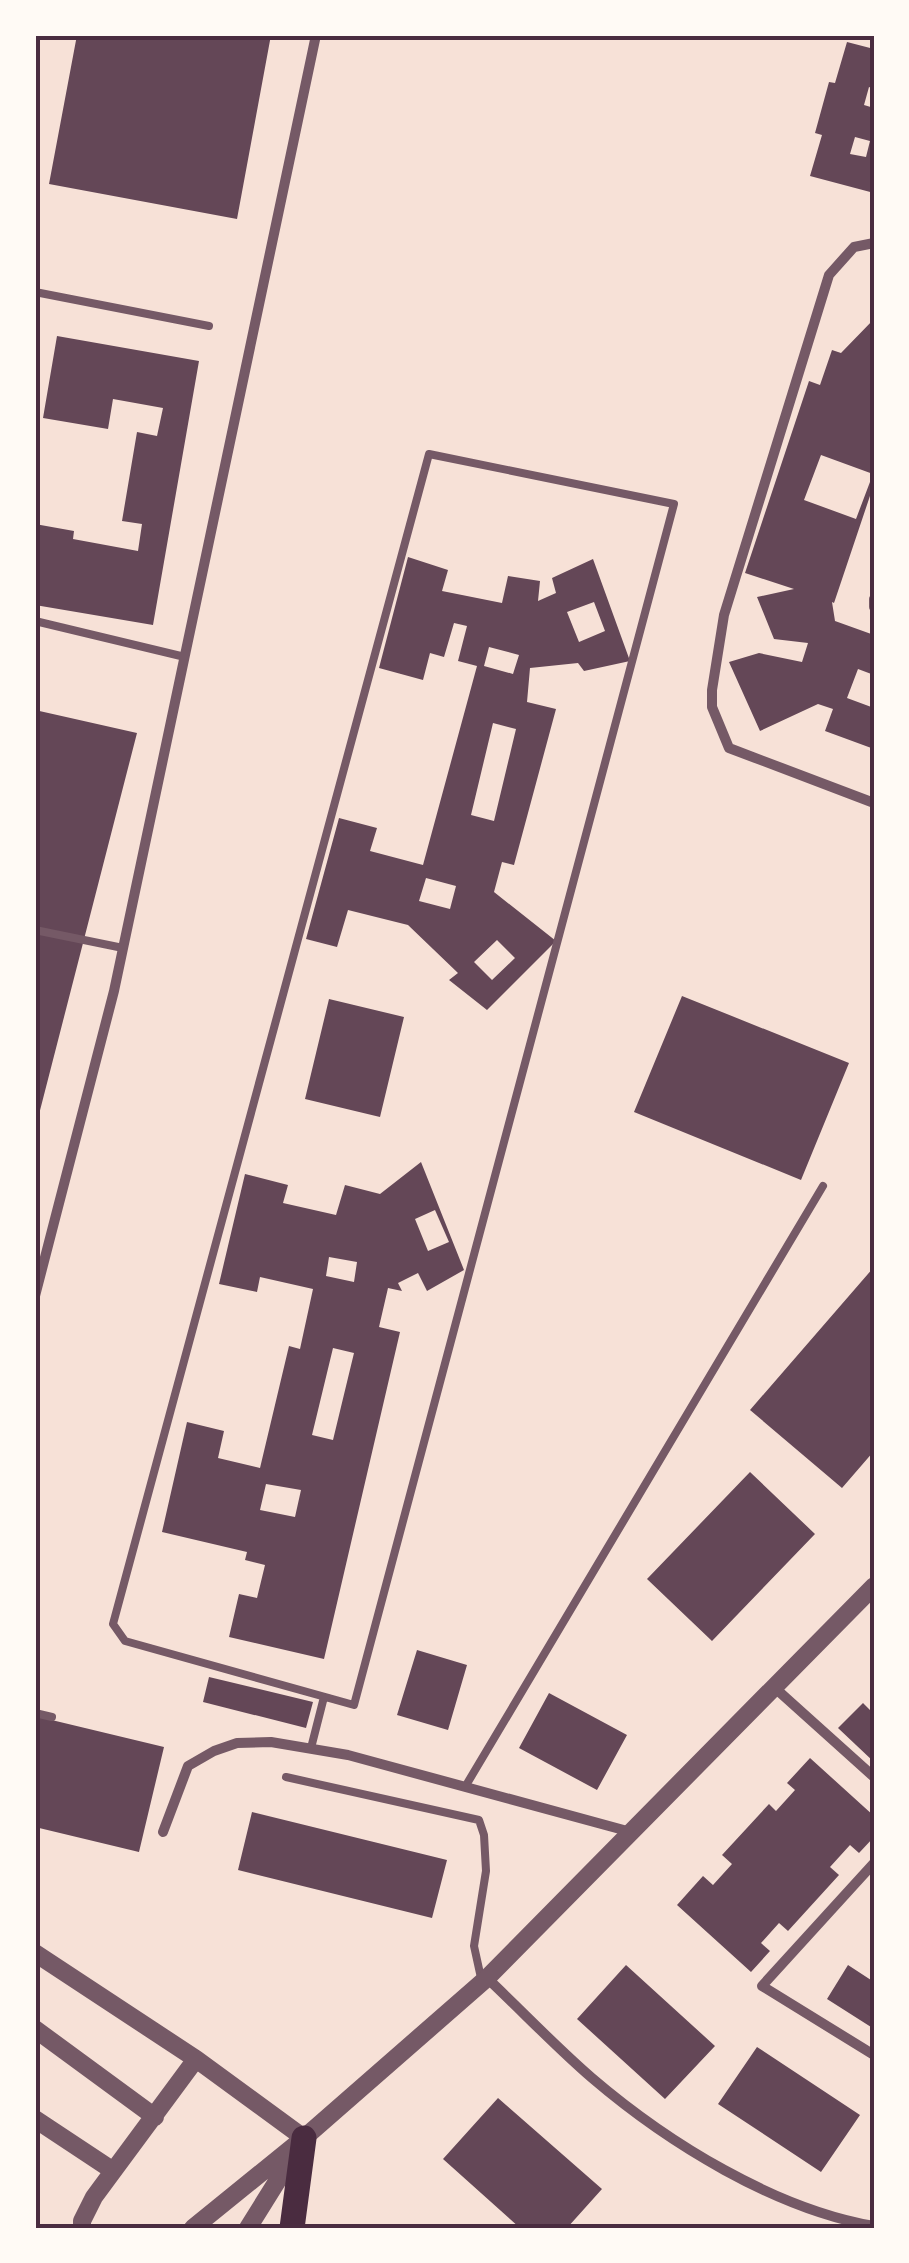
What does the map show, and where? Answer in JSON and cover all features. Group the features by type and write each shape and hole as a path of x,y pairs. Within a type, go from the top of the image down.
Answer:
{"main road":[{"path":"292,2228 304,2138"}],"street":[{"path":"35,1296 123,948 316,35"},
{"path":"874,243 854,247 829,275 724,615 712,707 729,748 874,803"},
{"path":"874,599 874,608"},
{"path":"193,2228 304,2138 484,1980 874,1586"},
{"path":"775,1688 874,1778"},
{"path":"162,1832 188,1766 214,1750 237,1743 271,1742 348,1755 630,1832"},
{"path":"874,1863 762,1986 874,2055"},
{"path":"35,1953 196,2059 304,2138"},
{"path":"484,1980 592,2078 686,2149 786,2199 874,2226"},
{"path":"35,2029 154,2117"},
{"path":"82,2228 94,2197 112,2170 196,2059"},
{"path":"35,2119 112,2170"},
{"path":"248,2228 304,2138"}],"lane":[{"path":"35,292 209,326"},
{"path":"429,454 674,504 354,1705 324,1697 125,1641 114,1624 429,454"},
{"path":"35,622 184,657"},
{"path":"35,930 123,948"},
{"path":"465,1787 822,1186"},
{"path":"311,1748 324,1697"},
{"path":"35,1713 52,1717"},
{"path":"286,1777 479,1820 486,1871 474,1946 484,1980"}],"building":[{"path":"77,35 271,35 237,219 49,184"},
{"path":"847,42 874,49 874,89 869,87 864,105 874,108 874,193 810,176 822,135 815,133 829,82 835,83","holes":["855,137 870,141 866,157 850,154"]},
{"path":"874,319 874,484 832,602 835,621 874,635 874,675 858,669 847,698 874,708 874,749 825,731 833,709 818,704 760,731 729,662 759,653 802,662 808,643 774,639 757,597 794,589 745,573 809,381 820,385 832,350 841,353","holes":["821,455 873,474 856,519 804,500"]},
{"path":"57,336 199,361 153,625 35,605 35,524 74,531 73,539 138,551 142,524 122,521 137,432 157,436 163,408 113,399 108,429 43,418"},
{"path":"408,557 448,570 442,591 502,603 508,576 540,581 538,601 556,593 552,578 593,559 630,661 584,671 578,663 530,668 527,702 556,709 514,865 502,862 494,892 556,941 487,1010 449,980 458,973 408,925 348,910 337,947 306,939 339,818 377,828 370,851 423,865 477,666 458,661 467,626 454,623 444,657 430,653 423,680 379,668","holes":["594,602 605,631 579,642 567,612","489,647 519,655 513,674 484,666","493,723 516,729 494,821 471,815","426,878 456,886 450,909 419,901","497,940 515,958 492,980 474,962"]},
{"path":"35,710 137,733 36,1126 35,1126"},
{"path":"682,996 849,1063 801,1180 634,1112"},
{"path":"329,999 404,1017 380,1117 305,1099"},
{"path":"421,1162 464,1270 427,1291 418,1273 398,1283 402,1291 388,1288 379,1327 400,1332 324,1659 229,1637 239,1594 257,1598 265,1565 245,1560 247,1552 162,1532 187,1422 224,1431 218,1458 260,1468 289,1346 300,1349 313,1289 260,1277 257,1292 219,1284 245,1174 288,1185 283,1203 336,1215 345,1185 380,1194","holes":["435,1210 449,1242 428,1251 415,1219","329,1257 357,1262 354,1282 326,1276","333,1348 354,1353 333,1440 312,1435","266,1484 301,1490 295,1517 260,1510"]},
{"path":"874,1267 874,1451 842,1488 750,1410"},
{"path":"750,1472 815,1534 712,1641 647,1579"},
{"path":"417,1650 467,1665 448,1730 397,1715"},
{"path":"209,1677 313,1702 306,1728 203,1702"},
{"path":"549,1693 627,1735 597,1790 519,1748"},
{"path":"863,1703 870,1710 874,1705 874,1762 838,1728"},
{"path":"35,1716 164,1747 139,1852 35,1827"},
{"path":"810,1758 874,1816 874,1837 859,1853 850,1845 830,1867 839,1875 788,1931 779,1923 761,1943 770,1951 751,1972 677,1905 703,1876 713,1885 732,1864 722,1855 769,1804 776,1811 795,1790 787,1783"},
{"path":"252,1812 447,1860 432,1918 238,1870"},
{"path":"626,1965 715,2046 665,2099 577,2019"},
{"path":"848,1965 874,1982 871,2027 827,1999"},
{"path":"757,2047 860,2115 821,2172 718,2104"},
{"path":"498,2098 602,2189 567,2228 520,2228 443,2159"}]}
